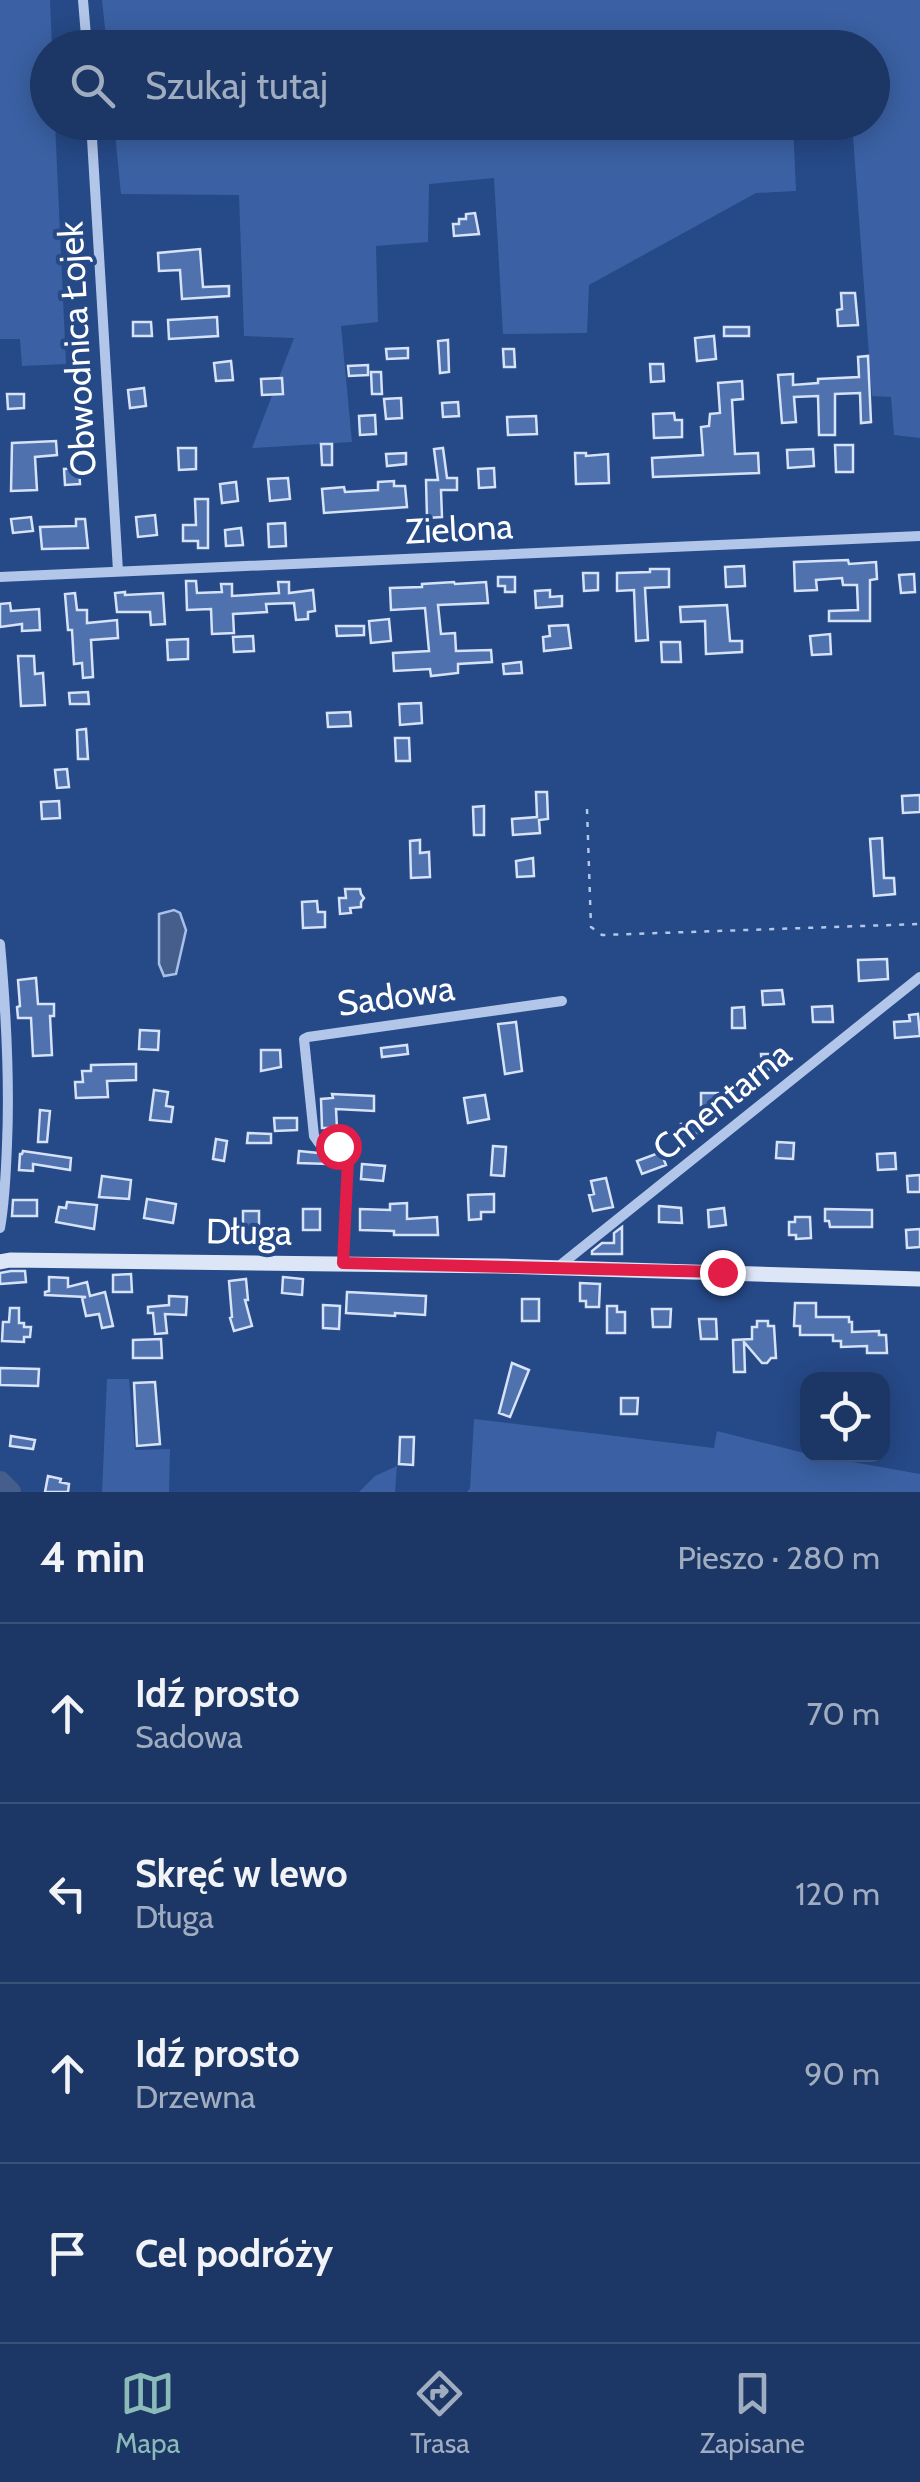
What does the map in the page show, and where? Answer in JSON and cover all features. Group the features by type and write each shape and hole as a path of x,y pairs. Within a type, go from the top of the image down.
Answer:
{"street":[{"path":"83,0 85,30"},
{"name":"Obwodnica Łojek","path":"92,140 118,572"},
{"name":"Zielona","path":"0,578 920,536"},
{"path":"0,944 8,1032 9,1103 0,1228"},
{"name":"Cmentarna","path":"558,1268 920,977"},
{"name":"Sadowa","path":"343,1263 348,1157 344,1149 320,1143 314,1136 304,1039 350,1029 562,1001"},
{"name":"Długa","path":"0,1262 343,1263 920,1279"}],"path":[{"path":"587,808 590,927 602,935 920,924"}],"shaded area":[{"path":"0,0 50,0 51,30 30,30 30,140 56,140 66,364 22,366 20,339 0,339"},
{"path":"102,0 920,0 920,438 894,435 891,397 872,396 853,140 890,140 890,30 105,30"},
{"path":"116,140 794,140 796,191 756,193 589,285 587,333 503,334 494,178 429,184 428,242 376,246 378,322 341,326 352,442 252,448 294,338 244,336 239,195 121,194"},
{"path":"174,910 180,913 186,930 176,974 164,976 159,964 159,914"},
{"path":"107,1379 129,1379 135,1450 170,1449 169,1492 102,1492"},
{"path":"474,1419 714,1448 717,1431 800,1452 800,1462 853,1462 920,1474 920,1492 467,1492"},
{"path":"397,1466 395,1492 359,1492 375,1476"}],"building":[{"path":"475,213 479,234 454,236 453,224 466,219 466,214"},
{"path":"200,249 203,287 229,286 229,296 182,299 180,270 159,271 158,253"},
{"path":"841,293 855,293 858,325 838,326"},
{"path":"217,317 218,336 169,339 168,320"},
{"path":"133,322 151,322 152,336 133,336"},
{"path":"724,327 749,327 749,336 724,336"},
{"path":"714,336 716,359 697,361 695,338"},
{"path":"448,340 449,372 440,373 438,341"},
{"path":"408,348 408,358 387,359 386,349"},
{"path":"503,349 514,349 515,367 504,367"},
{"path":"868,356 871,422 861,423 860,393 835,394 835,435 819,435 818,396 794,397 796,422 782,423 778,375 793,374 793,385 859,377 858,357"},
{"path":"231,361 233,380 216,381 214,363"},
{"path":"650,364 663,364 664,381 651,382"},
{"path":"368,365 368,375 349,376 348,366"},
{"path":"371,372 381,372 382,394 372,394"},
{"path":"282,378 283,394 262,395 261,379"},
{"path":"742,381 743,399 732,400 735,454 758,453 759,473 653,477 652,458 703,455 701,427 709,426 710,414 720,413 718,383"},
{"path":"144,388 146,406 130,408 128,390"},
{"path":"7,394 24,394 24,408 8,409"},
{"path":"401,398 402,418 386,419 384,399"},
{"path":"458,402 459,416 443,417 442,403"},
{"path":"674,413 675,420 682,420 682,437 654,438 653,414"},
{"path":"375,415 376,434 360,435 359,416"},
{"path":"536,416 537,434 508,435 507,417"},
{"path":"56,441 57,455 35,457 37,490 11,491 12,443"},
{"path":"321,444 332,444 332,465 322,465"},
{"path":"835,445 853,445 853,472 836,472"},
{"path":"178,448 196,448 196,469 179,470"},
{"path":"443,448 447,478 457,478 457,490 441,490 442,517 427,518 426,480 438,480 434,449"},
{"path":"813,449 814,466 788,468 787,450"},
{"path":"406,453 406,464 387,466 386,454"},
{"path":"575,453 608,454 609,483 576,484"},
{"path":"79,468 80,484 65,485 64,469"},
{"path":"494,468 495,487 479,488 478,469"},
{"path":"288,478 290,499 270,501 268,479"},
{"path":"394,481 394,486 405,486 407,507 324,513 322,489 378,490 378,482"},
{"path":"236,482 238,501 222,503 220,484"},
{"path":"195,499 208,499 208,548 198,548 198,541 183,541 183,525 196,525"},
{"path":"155,515 157,535 138,537 136,517"},
{"path":"31,517 33,531 13,533 11,519"},
{"path":"76,519 85,519 88,548 42,549 40,527 76,526"},
{"path":"285,523 286,546 269,547 268,524"},
{"path":"241,528 243,545 226,546 225,530"},
{"path":"848,560 849,564 876,562 877,579 870,580 870,621 829,621 829,611 858,610 857,585 843,585 842,578 816,580 817,590 795,591 794,562"},
{"path":"744,566 745,586 726,587 725,567"},
{"path":"669,569 669,587 645,588 648,640 636,641 634,590 617,591 617,573"},
{"path":"583,573 598,573 598,590 584,591"},
{"path":"914,574 915,592 901,593 899,575"},
{"path":"498,577 515,577 515,592 505,592 505,586 498,586"},
{"path":"186,581 196,581 197,593 222,592 221,584 232,584 232,596 279,593 278,582 289,582 289,593 313,590 315,611 308,612 308,619 296,620 294,603 266,604 267,612 233,614 234,633 212,634 211,609 187,610"},
{"path":"486,582 488,603 438,605 441,634 455,633 456,651 491,650 492,662 458,664 458,673 431,676 430,669 394,671 393,653 429,651 425,608 391,610 390,588"},
{"path":"550,590 550,597 562,596 562,606 536,608 535,591"},
{"path":"75,593 77,610 87,610 87,623 117,620 118,638 91,640 93,677 83,678 82,663 74,664 65,594"},
{"path":"115,593 163,593 165,624 151,625 150,612 117,612"},
{"path":"10,603 11,611 39,609 40,630 22,631 22,624 0,627 0,604"},
{"path":"727,605 730,641 742,641 742,652 706,654 705,621 681,622 680,607"},
{"path":"389,619 391,641 371,643 369,621"},
{"path":"568,625 571,648 544,651 543,637 550,636 549,626"},
{"path":"336,626 364,626 364,635 337,636"},
{"path":"830,634 831,654 812,655 810,636"},
{"path":"253,636 254,651 234,652 233,637"},
{"path":"188,639 188,659 168,660 167,640"},
{"path":"661,642 680,642 681,662 662,662"},
{"path":"18,656 34,656 35,674 43,673 45,705 21,706"},
{"path":"521,662 522,673 504,674 503,664"},
{"path":"88,692 89,704 70,704 69,693"},
{"path":"421,703 422,723 400,725 399,704"},
{"path":"350,712 351,726 328,727 327,713"},
{"path":"86,729 88,759 78,759 77,730"},
{"path":"395,738 409,738 410,761 396,761"},
{"path":"67,769 69,787 57,788 55,770"},
{"path":"536,792 547,792 548,819 539,820 540,833 513,835 512,819 537,817"},
{"path":"920,795 920,812 903,813 902,796"},
{"path":"59,801 60,818 42,819 41,802"},
{"path":"484,806 484,835 474,835 473,807"},
{"path":"882,838 884,878 894,878 895,894 874,896 870,839"},
{"path":"420,840 420,853 429,852 430,877 411,878 410,841"},
{"path":"533,858 534,876 517,877 516,861"},
{"path":"345,889 360,889 364,898 361,907 340,914 339,898 346,898"},
{"path":"317,901 318,912 325,912 325,927 303,928 302,902"},
{"path":"887,959 888,979 859,981 858,960"},
{"path":"36,978 38,1004 54,1004 54,1016 50,1016 52,1055 33,1056 31,1018 18,1018 18,980"},
{"path":"782,990 784,1004 763,1005 762,991"},
{"path":"832,1006 833,1022 813,1022 812,1007"},
{"path":"744,1007 745,1028 732,1028 732,1008"},
{"path":"918,1014 920,1036 895,1038 894,1022 910,1021 909,1015"},
{"path":"516,1022 522,1071 505,1074 498,1024"},
{"path":"140,1030 159,1031 158,1050 139,1049"},
{"path":"407,1045 408,1054 382,1057 381,1048"},
{"path":"261,1050 280,1050 281,1067 261,1071"},
{"path":"761,1054 773,1054 774,1069 762,1070"},
{"path":"136,1064 136,1080 107,1081 108,1097 76,1098 75,1082 83,1082 82,1071 91,1071 91,1065"},
{"path":"154,1090 168,1092 166,1106 173,1107 171,1122 150,1120"},
{"path":"701,1093 718,1093 719,1115 701,1115"},
{"path":"332,1094 374,1096 374,1111 336,1109 337,1128 322,1128 321,1099 333,1098"},
{"path":"485,1095 489,1119 468,1123 464,1098"},
{"path":"40,1110 50,1111 47,1142 38,1142"},
{"path":"274,1118 297,1118 297,1130 275,1131"},
{"path":"701,1123 702,1133 682,1134 681,1124"},
{"path":"248,1133 271,1134 271,1143 247,1143"},
{"path":"216,1139 227,1141 224,1161 213,1159"},
{"path":"777,1142 794,1143 793,1159 776,1158"},
{"path":"493,1146 506,1147 504,1176 491,1175"},
{"path":"23,1151 71,1158 70,1170 33,1164 33,1171 19,1170"},
{"path":"299,1151 328,1154 328,1164 298,1163"},
{"path":"661,1152 666,1165 642,1174 637,1161"},
{"path":"895,1153 896,1169 878,1170 877,1154"},
{"path":"362,1164 385,1166 383,1181 361,1179"},
{"path":"920,1175 920,1192 908,1192 907,1176"},
{"path":"102,1176 131,1180 129,1199 99,1197"},
{"path":"606,1178 613,1207 593,1211 591,1181"},
{"path":"494,1194 494,1212 481,1212 481,1219 469,1220 468,1195"},
{"path":"147,1199 176,1204 173,1223 144,1218"},
{"path":"13,1200 37,1200 37,1216 12,1216"},
{"path":"67,1202 97,1205 94,1229 56,1222 59,1207 66,1208"},
{"path":"407,1203 407,1219 437,1217 438,1235 360,1230 360,1209 390,1210 390,1204"},
{"path":"659,1206 681,1208 682,1223 659,1222"},
{"path":"724,1208 726,1225 709,1227 708,1210"},
{"path":"303,1209 320,1209 320,1230 303,1230"},
{"path":"825,1209 872,1210 872,1227 830,1227 829,1221 825,1221"},
{"path":"243,1211 259,1211 259,1228 243,1228"},
{"path":"795,1217 810,1217 811,1238 796,1239 796,1235 789,1235 789,1222 795,1222"},
{"path":"622,1227 622,1254 592,1254 602,1243 614,1243 614,1233"},
{"path":"920,1229 920,1247 907,1248 906,1230"},
{"path":"25,1271 26,1282 0,1284 0,1273"},
{"path":"131,1274 132,1292 113,1292 113,1275"},
{"path":"49,1277 68,1278 68,1287 87,1282 90,1296 105,1292 113,1326 102,1328 99,1314 86,1316 82,1298 86,1297 45,1295 49,1291"},
{"path":"283,1277 303,1279 302,1295 282,1293"},
{"path":"246,1279 245,1300 252,1326 234,1331 229,1281"},
{"path":"580,1283 600,1284 599,1307 586,1307 586,1301 580,1301"},
{"path":"347,1292 426,1296 425,1315 346,1313"},
{"path":"169,1296 187,1297 186,1315 165,1314 167,1333 155,1334 153,1313 148,1313 148,1307 169,1305"},
{"path":"522,1299 539,1299 539,1321 522,1321"},
{"path":"795,1303 816,1303 816,1317 849,1317 852,1332 879,1331 879,1335 886,1335 887,1353 867,1353 867,1346 841,1347 841,1341 833,1341 833,1335 800,1335 800,1326 794,1326"},
{"path":"323,1305 340,1306 339,1329 323,1328"},
{"path":"607,1306 617,1306 617,1312 625,1312 625,1333 607,1333"},
{"path":"10,1308 19,1308 19,1323 31,1327 30,1337 24,1337 24,1342 2,1341 3,1322 9,1322"},
{"path":"652,1309 671,1309 670,1327 653,1327"},
{"path":"699,1319 716,1319 717,1339 701,1339"},
{"path":"757,1321 768,1321 768,1326 774,1326 776,1358 762,1363 744,1342 745,1372 734,1372 733,1340 752,1339 752,1327 757,1327"},
{"path":"161,1339 162,1358 133,1358 133,1340"},
{"path":"512,1363 529,1370 510,1417 499,1413"},
{"path":"0,1368 39,1369 38,1386 0,1385"},
{"path":"155,1382 160,1444 137,1446 134,1383"},
{"path":"621,1398 638,1398 637,1414 621,1414"},
{"path":"11,1436 35,1440 33,1449 10,1446"},
{"path":"400,1437 414,1437 413,1465 399,1464"},
{"path":"48,1476 69,1484 68,1492 45,1492"}],"waterway":[{"path":"0,1482 10,1492"}],"route":[{"path":"338,1146 348,1154 343,1263 722,1272"}]}
